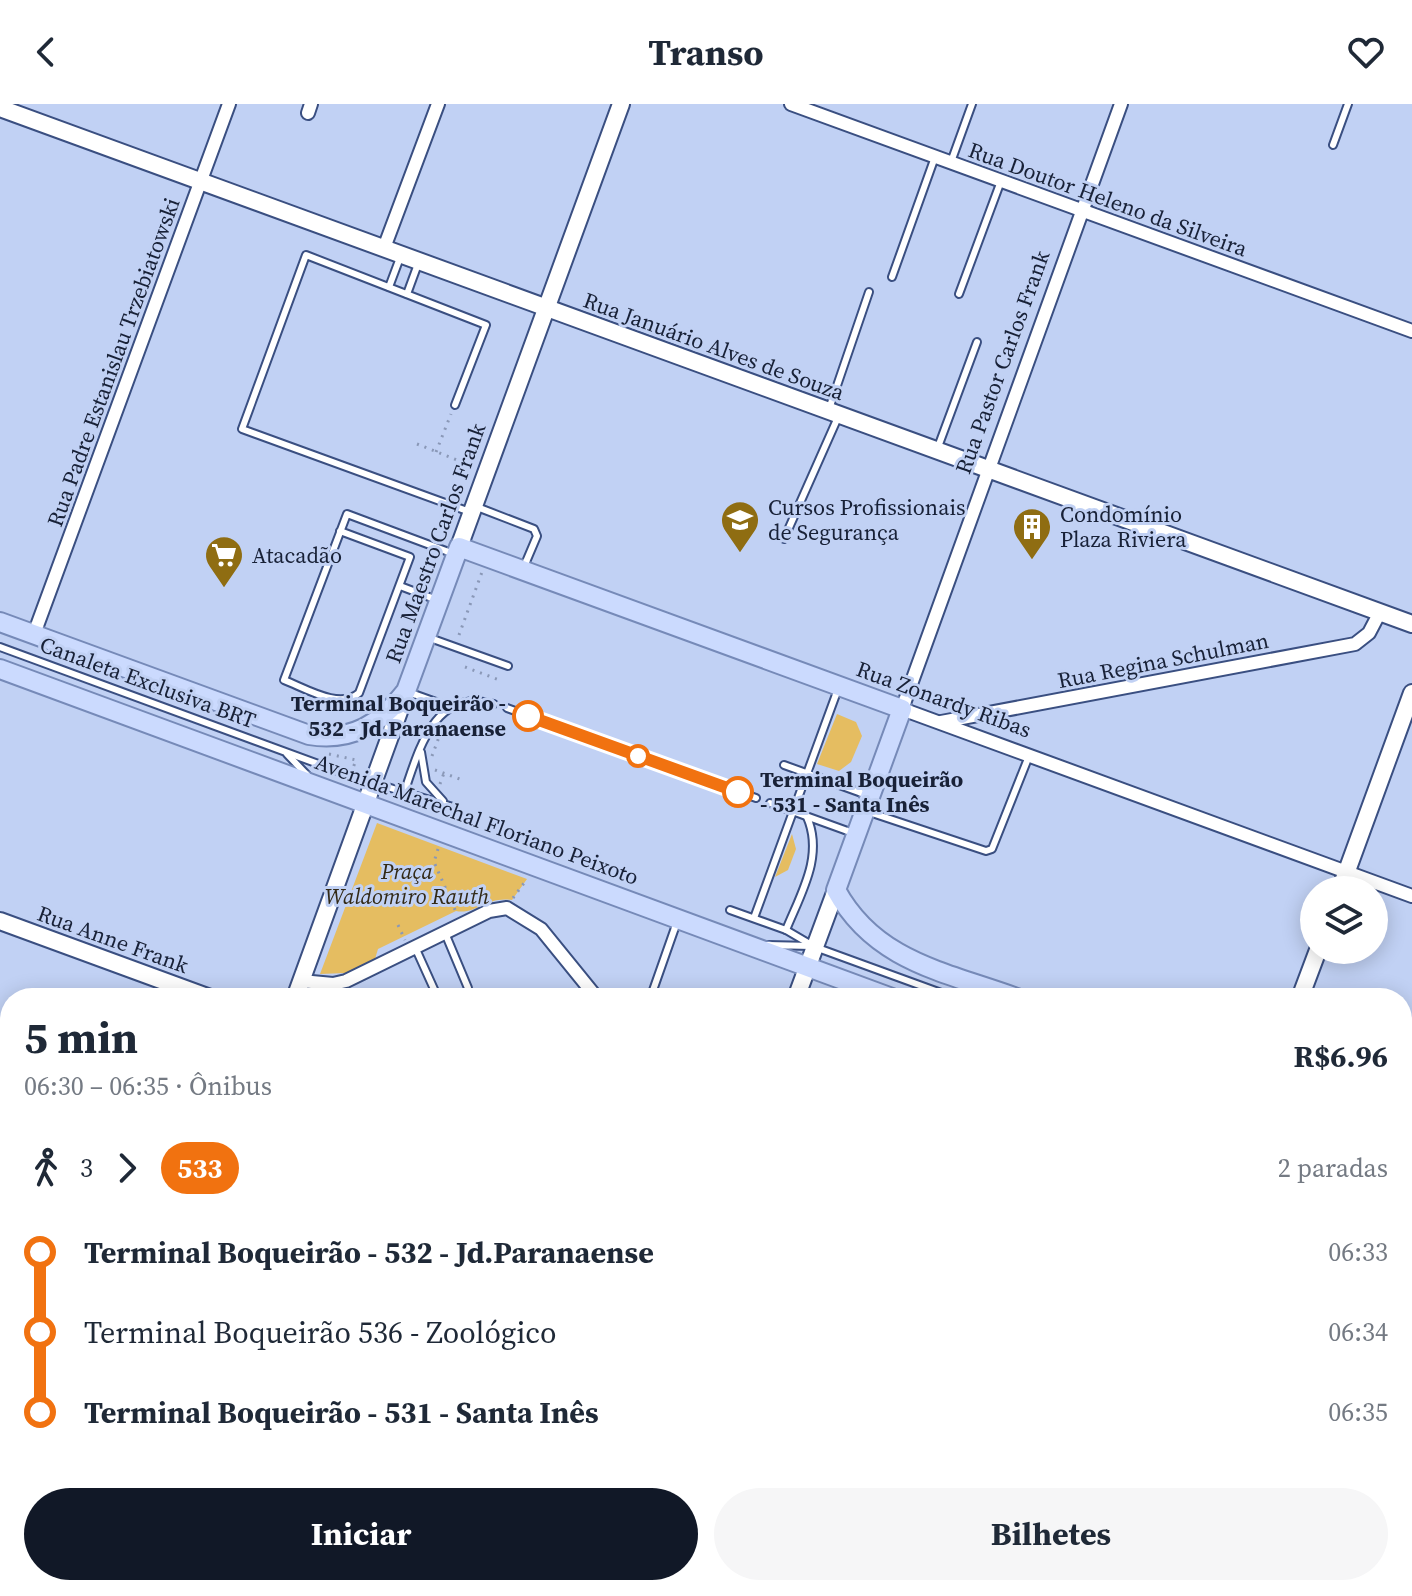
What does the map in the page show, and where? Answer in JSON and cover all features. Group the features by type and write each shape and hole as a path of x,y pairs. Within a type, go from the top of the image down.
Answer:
{"main road":[{"name":"Rua Zonardy Ribas","path":"457,551 487,557 902,709"},
{"name":"Rua Maestro Carlos Frank","path":"406,691 457,551"},
{"name":"Avenida Marechal Floriano Peixoto","path":"0,622 322,737 349,735 372,725 392,710 406,691"},
{"name":"Avenida Marechal Floriano Peixoto","path":"0,669 747,944 808,967 848,988"},
{"name":"Rua Pastor Carlos Frank","path":"836,890 902,709"},
{"path":"836,890 853,920 877,942 902,955 990,988"}],"street":[{"name":"Rua Padre Estanislau Trzebiatowski","path":"34,634 229,104"},
{"path":"384,248 438,104"},
{"name":"Rua Maestro Carlos Frank","path":"457,551 621,104"},
{"name":"Rua Doutor Heleno da Silveira","path":"791,104 1412,331"},
{"name":"Rua Pastor Carlos Frank","path":"902,709 1121,104"},
{"name":"Rua Januário Alves de Souza","path":"0,108 1412,624"},
{"name":"Rua Regina Schulman","path":"937,723 1355,644 1369,633 1380,612"},
{"name":"Rua Maestro Carlos Frank","path":"299,988 406,691"},
{"path":"1345,876 1412,693"},
{"name":"Rua Zonardy Ribas","path":"902,709 1412,896"},
{"name":"Rua Pastor Carlos Frank","path":"800,988 836,890"},
{"path":"301,981 333,984 346,981 489,911 507,908 541,929 589,988"},
{"name":"Rua Anne Frank","path":"0,921 183,988"},
{"path":"1304,988 1313,964"}],"lane":[{"path":"951,162 972,104"},
{"path":"1333,145 1348,104"},
{"path":"892,277 935,157"},
{"path":"959,294 1001,181"},
{"path":"455,405 486,325 306,255 242,429 534,529 537,536 523,570"},
{"path":"389,287 401,255"},
{"path":"407,294 419,262"},
{"path":"784,539 834,413 869,292"},
{"path":"937,451 977,342"},
{"path":"340,531 410,557 359,693 353,699 339,700 284,680 340,531 347,514 457,551"},
{"path":"400,586 439,600"},
{"path":"426,637 508,666"},
{"name":"Canaleta Exclusiva BRT","path":"0,647 373,784 453,807 435,796 426,782 421,764 421,744"},
{"path":"754,918 839,686"},
{"path":"406,691 450,707"},
{"path":"404,793 429,726 450,707 470,701 494,704"},
{"path":"507,708 633,754"},
{"name":"Canaleta Exclusiva BRT","path":"284,752 318,786"},
{"path":"784,765 986,851 992,849 1029,756"},
{"path":"646,759 756,798"},
{"path":"770,803 856,835"},
{"path":"786,930 814,858 815,840 807,817"},
{"path":"730,910 786,930 815,947 928,988"},
{"path":"654,988 678,919"},
{"path":"445,933 468,988"},
{"path":"747,944 815,947"},
{"path":"415,947 433,988"}],"path":[{"path":"436,452 455,405"},
{"path":"417,444 486,471"},
{"path":"459,635 487,557"},
{"path":"465,667 502,681"},
{"path":"356,760 361,747"},
{"path":"428,767 465,781"},
{"path":"428,846 439,849 434,862 462,924"},
{"path":"507,908 527,879"}],"green space":[{"path":"837,714 856,722 862,736 851,762 839,771 817,764"},
{"name":"Praça Waldomiro Rauth","path":"377,823 527,879 512,900 503,899 463,912 456,911 378,949 375,959 346,973 320,974"},
{"path":"792,834 796,849 788,870 775,877"}],"bus line":[{"name":"533","path":"528,716 738,792"}],"place":[{"name":"Cursos Profissionais de Segurança","path":"740,554"},
{"name":"Condomínio Plaza Riviera","path":"1032,561"},
{"name":"Atacadão","path":"224,589"},
{"name":"Terminal Boqueirão - 532 - Jd.Paranaense","path":"528,716"},
{"name":"Terminal Boqueirão - 531 - Santa Inês","path":"738,792"}]}
